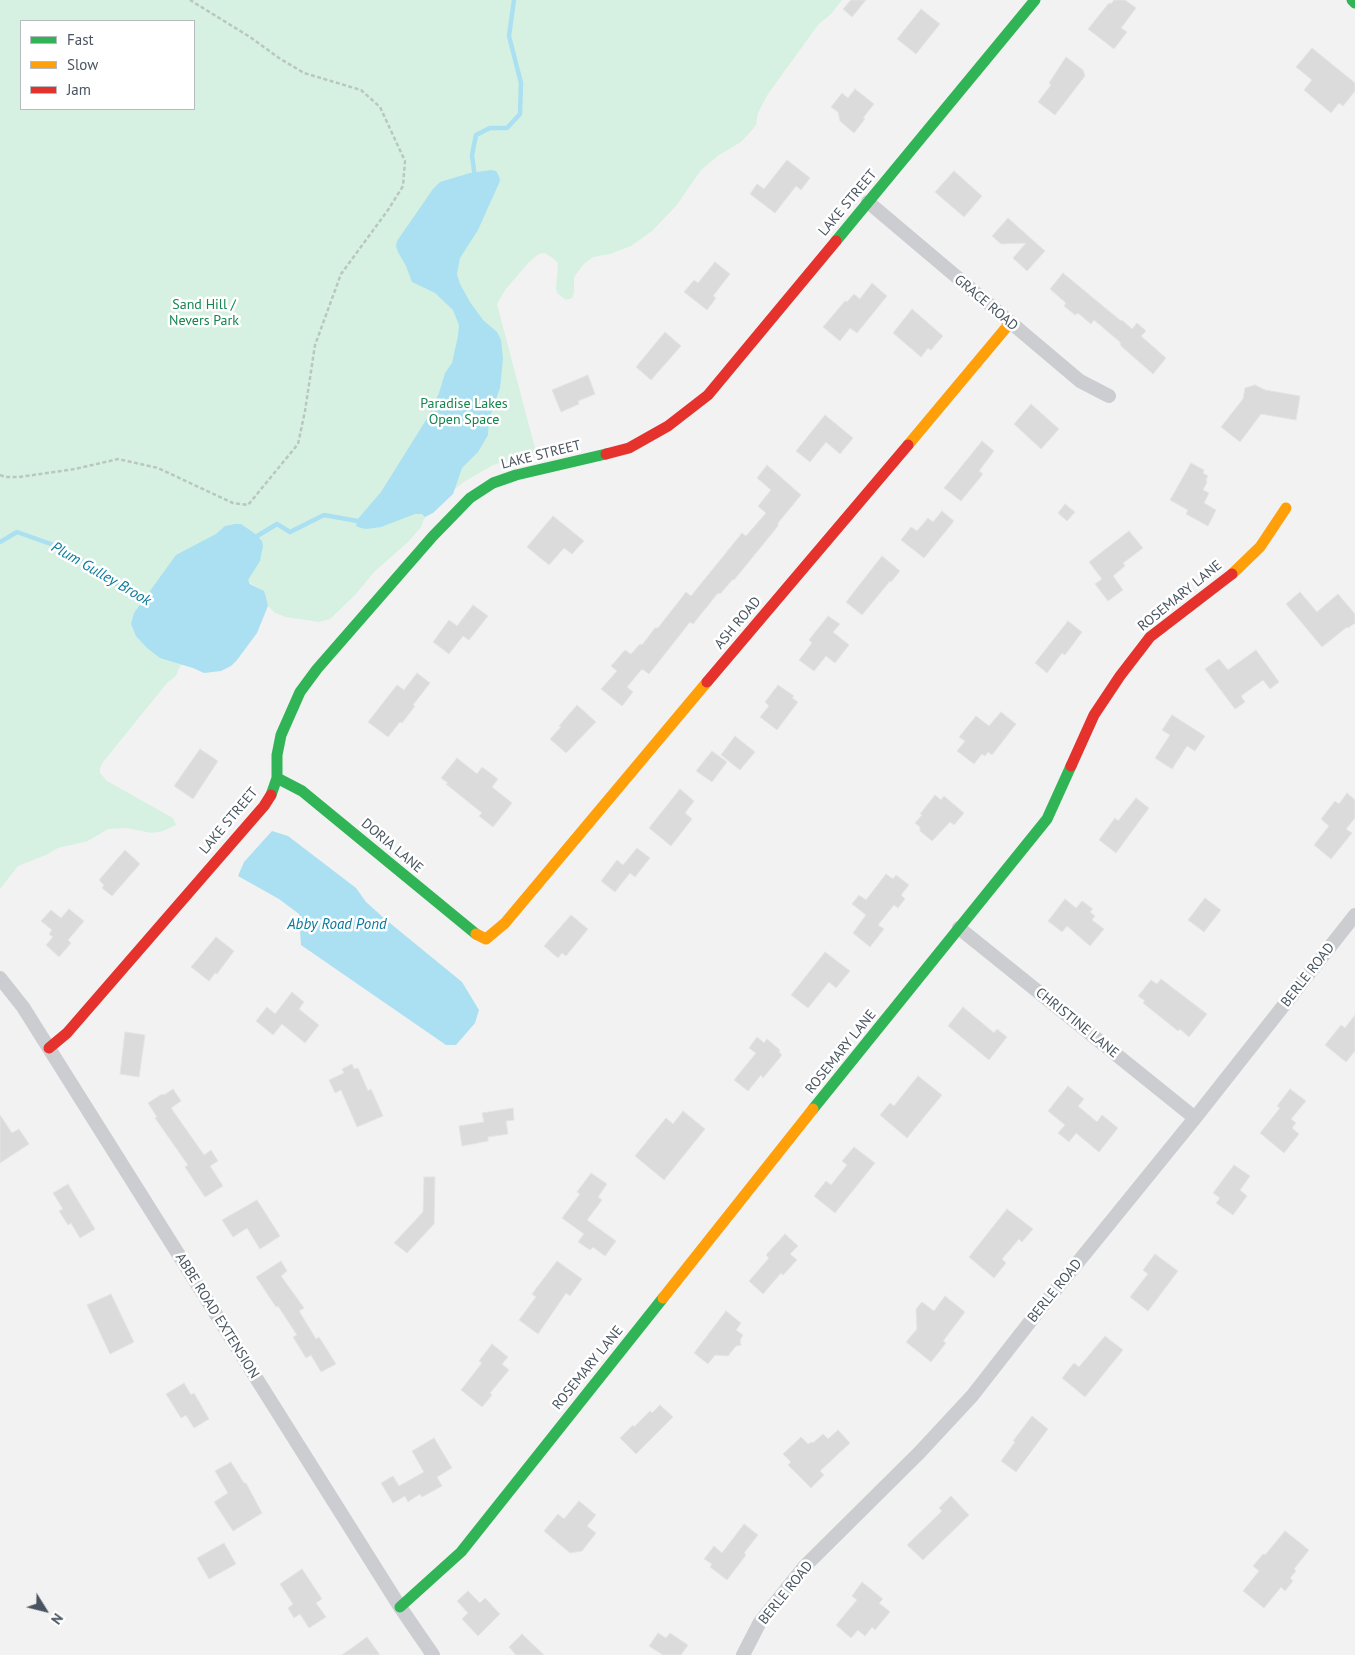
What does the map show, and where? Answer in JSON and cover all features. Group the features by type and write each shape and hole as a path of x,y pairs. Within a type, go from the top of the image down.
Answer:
{"street":[{"name":"LAKE STREET","path":"49,1048 67,1032 264,806 273,792 277,778 277,755 281,735 300,692 317,669 433,536 470,498 493,483 516,475 629,448 668,426 708,395 1035,0"},
{"path":"1352,0 1355,3"},
{"name":"GRACE ROAD","path":"868,202 1080,381 1109,396"},
{"name":"ASH ROAD","path":"486,939 505,923 1010,323"},
{"name":"ROSEMARY LANE","path":"400,1607 461,1552 1047,819 1094,715 1120,676 1150,637 1233,573 1260,547 1286,508"},
{"name":"DORIA LANE","path":"277,778 302,791 474,933 486,939"},
{"name":"BERLE ROAD","path":"743,1655 760,1622 804,1567 919,1453 972,1396 1355,915"},
{"name":"CHRISTINE LANE","path":"960,928 1195,1118"},
{"name":"ABBE ROAD EXTENSION","path":"0,978 23,1007 400,1607 433,1655"}],"path":[{"path":"0,475 18,477 118,459 158,468 233,503 248,505 298,444 305,411 314,345 341,274 388,210 403,186 405,161 380,107 361,90 304,72 278,58 250,37 190,0"}],"green space":[{"name":"Sand Hill / Nevers Park","path":"0,0 842,0 831,14 818,25 768,94 758,113 756,125 753,129 741,142 719,155 701,170 676,206 652,231 631,246 610,254 593,257 584,264 574,277 574,293 572,298 566,300 558,294 556,289 558,263 545,253 539,254 529,262 505,290 497,304 536,452 493,465 462,483 440,502 424,519 421,527 408,542 374,572 356,594 330,619 319,622 286,617 275,613 268,606 266,597 260,589 249,582 179,668 176,676 167,683 100,768 100,773 107,781 173,818 176,825 163,831 152,833 126,828 108,829 88,841 58,848 18,866 0,889"}],"water":[{"path":"496,171 500,181 478,230 460,258 457,274 470,302 483,320 497,332 501,340 503,359 500,388 489,419 488,435 478,452 462,468 453,494 433,513 425,517 422,514 415,514 381,527 361,528 356,526 357,520 381,492 426,420 439,393 445,373 452,363 458,336 459,325 453,310 435,293 412,282 398,252 397,241 433,189 440,182 470,173"},
{"path":"241,524 262,541 260,561 248,580 250,584 264,591 268,606 257,633 237,660 231,666 221,671 204,673 160,658 136,636 131,624 134,613 176,555 216,534 225,526"},
{"name":"Abby Road Pond","path":"272,831 288,836 356,888 366,902 385,919 462,982 479,1010 475,1023 456,1045 446,1045 301,945 299,914 279,899 238,876 244,862"}],"building":[{"path":"851,0 866,0 852,17 843,9"},
{"path":"1114,0 1125,0 1136,8 1121,28 1127,32 1114,49 1088,29 1109,3 1111,4"},
{"path":"921,9 940,24 916,54 897,39"},
{"path":"1312,48 1355,83 1355,91 1343,106 1339,103 1331,113 1304,90 1312,80 1296,67"},
{"path":"1066,57 1083,70 1085,76 1055,115 1038,102 1051,85 1049,83"},
{"path":"855,89 874,104 854,133 840,121 838,112 831,107 842,93 848,98"},
{"path":"787,160 810,178 801,190 796,186 775,213 750,194 757,184 764,189"},
{"path":"954,171 982,196 964,217 935,192"},
{"path":"1008,218 1045,251 1027,271 1013,258 1026,243 1001,244 992,236"},
{"path":"715,262 730,274 713,296 716,298 707,310 684,292 694,280 698,283"},
{"path":"1063,273 1132,329 1137,323 1146,331 1141,336 1166,358 1153,374 1094,320 1091,324 1078,313 1075,315 1064,306 1066,303 1050,289"},
{"path":"872,283 887,296 857,333 850,328 840,341 823,327 845,301 847,302 854,294 860,299"},
{"path":"912,309 943,336 931,350 928,348 921,357 893,333"},
{"path":"665,332 681,346 651,380 636,367"},
{"path":"588,375 595,394 578,401 579,404 561,412 552,390"},
{"path":"1255,385 1265,390 1300,396 1296,420 1261,414 1240,442 1221,427 1243,399 1245,388"},
{"path":"1031,404 1059,429 1041,449 1014,424"},
{"path":"825,415 853,438 840,454 826,442 810,462 796,451"},
{"path":"982,441 994,451 979,471 983,474 961,501 944,488"},
{"path":"1191,463 1204,470 1203,473 1208,476 1203,490 1209,493 1204,503 1216,510 1208,526 1186,514 1188,510 1170,500"},
{"path":"767,465 801,495 734,580 720,594 718,593 693,624 690,622 649,674 642,669 627,687 633,692 622,706 601,689 617,671 611,666 625,650 631,654 640,644 642,645 686,592 691,596 742,533 746,536 766,513 758,506 771,490 757,478"},
{"path":"1065,504 1075,512 1067,521 1058,513"},
{"path":"942,511 954,521 924,558 901,540 911,527 917,531 928,518 933,522"},
{"path":"553,516 584,541 572,554 564,548 549,565 527,547"},
{"path":"1129,531 1143,548 1123,563 1125,566 1113,576 1123,590 1108,601 1095,584 1102,579 1089,562"},
{"path":"882,556 900,571 862,615 846,602"},
{"path":"1300,592 1317,612 1338,594 1355,614 1355,623 1322,647 1286,604"},
{"path":"473,605 488,616 469,640 463,636 449,654 433,642 449,620 457,626"},
{"path":"828,616 840,624 833,632 849,645 835,663 826,656 814,671 799,660 812,643 809,640"},
{"path":"1068,621 1082,632 1065,655 1062,653 1047,673 1035,663"},
{"path":"1256,650 1279,682 1270,689 1263,680 1241,696 1245,702 1235,709 1205,669 1219,659 1228,670"},
{"path":"417,673 430,683 402,723 400,722 388,737 368,722 397,685 404,690"},
{"path":"778,685 794,696 792,698 798,702 777,730 760,717 769,706 765,702"},
{"path":"577,705 596,722 566,753 550,739"},
{"path":"1001,712 1016,724 992,755 988,752 985,756 982,754 974,764 957,751 965,741 959,737 976,716 989,726"},
{"path":"1172,715 1205,736 1195,751 1187,746 1172,769 1155,758 1170,735 1162,730"},
{"path":"735,736 755,752 740,770 721,755"},
{"path":"200,749 218,761 193,799 174,786"},
{"path":"712,751 727,762 712,782 696,771"},
{"path":"457,758 477,774 482,767 498,779 492,787 512,803 493,827 479,816 482,813 441,778"},
{"path":"680,789 694,801 685,813 692,819 671,846 649,828"},
{"path":"1347,793 1355,800 1355,818 1346,829 1352,833 1331,859 1314,845 1329,826 1321,819 1335,801 1339,804"},
{"path":"935,795 941,800 944,796 964,813 954,825 950,822 932,841 920,831 920,827 915,823"},
{"path":"1136,798 1149,808 1116,853 1099,840 1115,818 1118,821"},
{"path":"637,848 650,858 635,877 630,873 615,892 601,881 617,860 623,865"},
{"path":"125,850 140,864 112,896 102,888 104,885 99,880"},
{"path":"886,874 893,879 896,875 909,885 901,895 905,899 898,908 894,905 878,925 884,929 870,947 853,933 866,915 852,904 859,895 866,900"},
{"path":"1205,898 1221,910 1204,932 1188,920"},
{"path":"1065,899 1076,908 1082,901 1093,909 1090,912 1095,916 1092,920 1104,929 1090,946 1067,926 1062,932 1048,921"},
{"path":"69,909 84,921 68,940 71,943 59,957 46,945 53,937 49,934 52,930 41,921 51,910 61,918"},
{"path":"571,915 588,929 566,956 562,953 558,958 544,946"},
{"path":"216,937 234,951 217,974 215,973 209,981 191,967"},
{"path":"825,952 850,971 836,988 829,982 808,1008 791,995"},
{"path":"1161,979 1207,1014 1189,1037 1180,1029 1178,1031 1143,1003 1145,1001 1138,996 1151,980 1157,984"},
{"path":"292,992 304,1002 299,1009 319,1025 305,1043 282,1024 273,1035 256,1021 267,1007 275,1014"},
{"path":"963,1007 994,1033 997,1029 1007,1037 989,1060 948,1026"},
{"path":"1355,1015 1355,1051 1346,1062 1325,1045 1341,1025 1345,1028"},
{"path":"125,1032 145,1035 139,1077 120,1074"},
{"path":"757,1037 764,1043 767,1039 780,1050 779,1052 782,1055 763,1078 761,1075 748,1091 734,1080 756,1053 749,1048"},
{"path":"352,1064 354,1069 358,1068 368,1091 371,1089 383,1116 357,1127 341,1090 335,1093 329,1080 344,1073 342,1069"},
{"path":"918,1076 942,1095 907,1138 880,1115 890,1103 894,1106"},
{"path":"1068,1086 1084,1099 1078,1106 1097,1122 1102,1115 1118,1128 1099,1152 1076,1133 1069,1142 1058,1133 1065,1125 1048,1111"},
{"path":"173,1089 181,1101 171,1108 204,1155 211,1150 218,1161 210,1166 223,1186 205,1197 185,1167 188,1165 155,1118 157,1117 148,1103"},
{"path":"1290,1089 1306,1101 1291,1119 1296,1123 1292,1128 1299,1134 1284,1153 1260,1133 1280,1108 1277,1106"},
{"path":"513,1108 514,1120 506,1121 508,1134 488,1137 488,1141 462,1146 459,1126 484,1122 482,1113"},
{"path":"683,1111 705,1129 664,1180 635,1156 666,1118 673,1124"},
{"path":"0,1115 12,1133 19,1129 29,1144 0,1163"},
{"path":"854,1147 875,1163 835,1213 814,1196 826,1181 831,1185 847,1165 842,1161"},
{"path":"1234,1165 1250,1176 1240,1190 1247,1196 1233,1215 1216,1203 1220,1198 1213,1193"},
{"path":"591,1173 607,1184 598,1197 602,1200 587,1220 616,1241 605,1256 593,1247 590,1250 578,1242 584,1234 562,1218 580,1194 577,1192"},
{"path":"424,1177 435,1177 434,1224 407,1253 394,1243 423,1212"},
{"path":"68,1184 95,1229 80,1238 71,1223 68,1225 59,1211 63,1209 53,1193"},
{"path":"257,1200 280,1236 260,1249 247,1228 233,1237 222,1220"},
{"path":"1007,1209 1033,1229 1022,1242 1019,1239 1002,1259 1006,1263 994,1278 969,1257"},
{"path":"785,1234 798,1246 790,1254 797,1260 783,1275 781,1273 763,1294 749,1281 769,1258 766,1255"},
{"path":"1155,1254 1178,1271 1148,1311 1130,1297 1148,1274 1143,1270"},
{"path":"281,1261 287,1271 281,1276 304,1308 299,1311 316,1339 319,1337 336,1364 321,1372 311,1355 306,1358 293,1337 297,1335 256,1277"},
{"path":"557,1261 582,1279 570,1296 566,1293 538,1334 519,1320 536,1297 532,1294"},
{"path":"111,1294 134,1342 110,1354 87,1305"},
{"path":"945,1296 965,1312 943,1341 946,1343 931,1362 906,1342 917,1329 916,1309 922,1302 934,1311"},
{"path":"726,1311 741,1323 736,1330 743,1335 740,1340 741,1345 736,1346 728,1356 715,1355 708,1364 694,1353"},
{"path":"1105,1336 1123,1350 1085,1397 1062,1378 1074,1363 1079,1367"},
{"path":"492,1344 508,1357 502,1364 509,1370 490,1393 492,1395 482,1407 461,1390 482,1363 479,1361"},
{"path":"184,1383 191,1395 194,1393 209,1419 194,1428 186,1415 181,1418 166,1394"},
{"path":"660,1405 673,1417 636,1454 620,1438 633,1425 634,1427 650,1411 652,1413"},
{"path":"1032,1416 1048,1429 1016,1472 1001,1461"},
{"path":"838,1430 850,1443 820,1471 824,1475 811,1488 788,1465 791,1462 783,1454 801,1437 808,1444 813,1443 823,1434 828,1439"},
{"path":"434,1438 452,1468 437,1477 442,1486 422,1497 420,1494 408,1502 405,1496 393,1503 381,1483 393,1476 399,1486 424,1472 412,1451"},
{"path":"231,1462 244,1483 246,1483 262,1513 233,1531 214,1502 228,1493 215,1471"},
{"path":"951,1496 969,1515 923,1560 907,1545 942,1511 939,1508"},
{"path":"579,1501 596,1515 587,1526 596,1533 582,1551 570,1553 544,1531 558,1514 564,1519"},
{"path":"744,1524 758,1535 727,1580 710,1567 712,1564 704,1559 714,1546 722,1553"},
{"path":"1285,1531 1309,1550 1294,1569 1296,1571 1290,1578 1293,1581 1285,1591 1281,1587 1264,1608 1243,1591 1259,1571 1253,1566"},
{"path":"224,1543 236,1564 209,1579 197,1558"},
{"path":"302,1569 322,1599 316,1603 326,1617 309,1628 300,1614 294,1618 288,1608 293,1604 280,1584"},
{"path":"862,1582 883,1599 879,1603 890,1612 875,1630 872,1627 865,1636 858,1630 851,1638 836,1625 857,1600 852,1596"},
{"path":"468,1591 480,1603 485,1598 500,1614 478,1636 462,1619 468,1613 457,1601"},
{"path":"658,1633 666,1638 670,1633 688,1645 681,1655 663,1655 649,1646"},
{"path":"522,1634 544,1655 516,1655 509,1647"},
{"path":"367,1637 380,1655 342,1655"}],"waterway":[{"name":"Plum Gulley Brook","path":"475,178 472,155 476,135 490,128 507,128 520,114 521,83 509,36 514,0"},
{"name":"Plum Gulley Brook","path":"254,538 277,524 290,532 324,515 363,522"},
{"name":"Plum Gulley Brook","path":"0,542 17,532 62,548 137,597 148,602"}],"traffic: fast":[{"path":"836,241 1035,0"},
{"path":"1352,0 1355,3"},
{"path":"271,795 277,778 277,755 281,735 300,692 317,669 433,536 470,498 493,483 516,475 606,454"},
{"path":"813,1109 1047,819 1071,766"},
{"path":"277,778 302,791 476,934"},
{"path":"400,1607 461,1552 663,1298"}],"traffic: slow":[{"path":"908,445 1010,323"},
{"path":"1232,574 1260,547 1286,508"},
{"path":"476,934 486,939 505,923 707,682"},
{"path":"663,1298 813,1109"}],"traffic: jam":[{"path":"606,454 629,448 668,426 708,395 836,241"},
{"path":"707,682 908,445"},
{"path":"1071,766 1094,715 1120,676 1150,637 1232,574"},
{"path":"49,1048 67,1033 264,806 271,795"}],"park label":[{"name":"Paradise Lakes Open Space","path":"464,412"}]}
